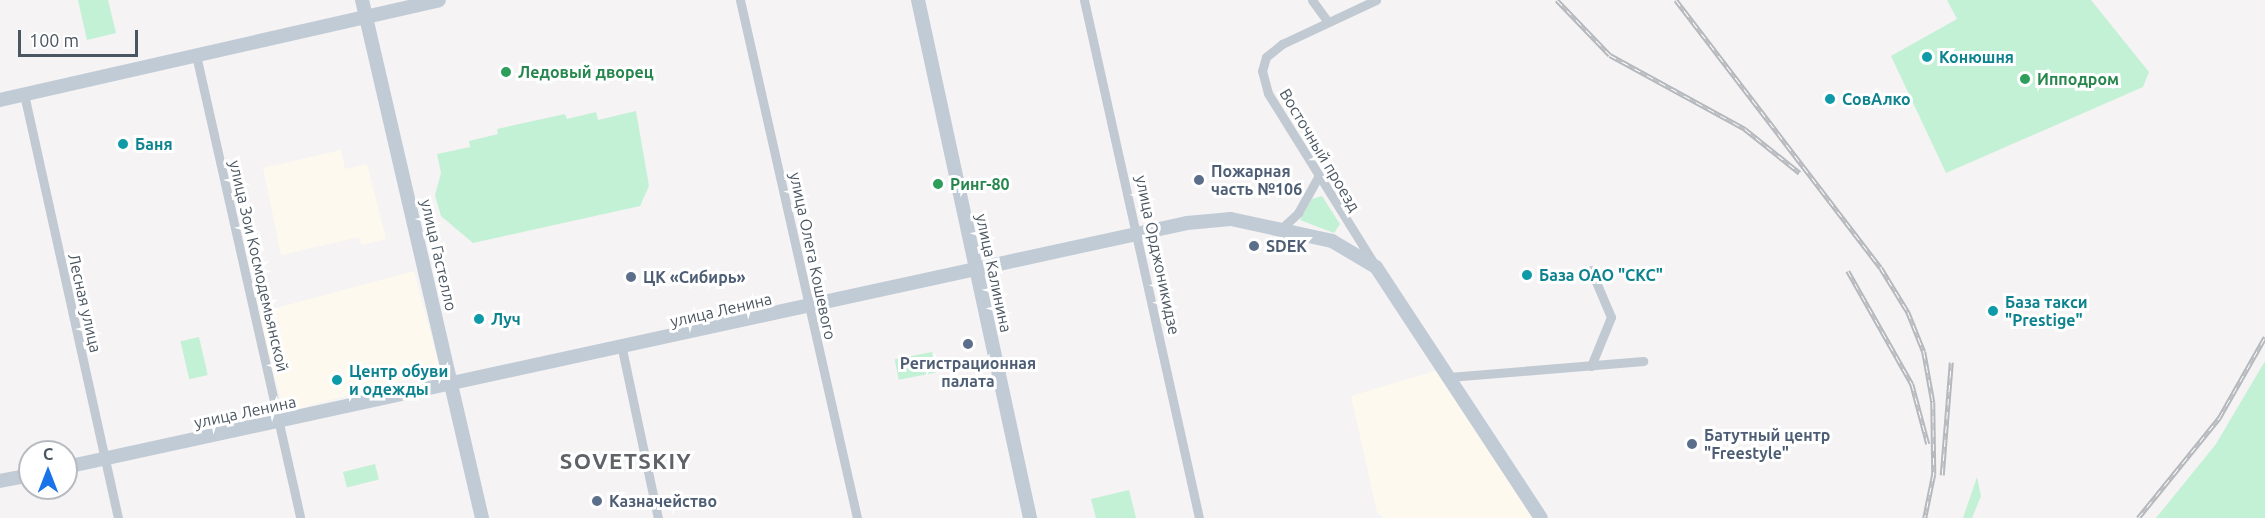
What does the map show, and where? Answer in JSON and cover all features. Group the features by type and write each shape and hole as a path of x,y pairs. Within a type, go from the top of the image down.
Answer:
{"main road":[{"name":"улица Гастелло","path":"362,0 482,518"},
{"path":"0,100 439,0"},
{"name":"улица Калинина","path":"918,0 1030,518"},
{"name":"улица Ленина","path":"78,465 453,386 1138,234 1221,219 1283,227 1346,247 1376,267"},
{"path":"1376,267 1541,518"},
{"path":"0,482 18,477"}],"street":[{"name":"улица Олега Кошевого","path":"740,0 857,518"},
{"name":"улица Орджоникидзе","path":"1084,0 1138,234 1199,518"},
{"path":"1312,0 1329,22"},
{"name":"Восточный проезд","path":"1376,0 1272,50 1262,71 1268,93 1318,177 1376,267"},
{"name":"улица Зои Космодемьянской","path":"196,55 300,518"},
{"name":"Лесная улица","path":"24,94 118,518"},
{"path":"1283,227 1298,213 1318,177"},
{"path":"1591,270 1611,317 1591,366"},
{"path":"622,349 658,518"},
{"path":"1449,377 1643,361"}],"shaded area":[{"path":"341,150 345,169 367,164 386,239 361,245 359,237 281,255 263,168"},
{"path":"414,271 441,370 284,412 258,313"},
{"path":"1438,370 1536,518 1384,518 1377,512 1351,396"}],"green space":[{"path":"78,0 108,0 116,33 87,40"},
{"name":"Ипподром","path":"1947,0 2091,0 2149,72 2143,87 1946,173 1891,56 1957,19"},
{"path":"636,111 649,186 640,206 473,243 441,216 435,195 441,173 437,154 470,147 469,141 498,134 497,129 565,114 567,119 596,112 598,120"},
{"path":"1322,196 1340,224 1334,233 1300,220 1312,199"},
{"path":"199,337 208,375 189,379 180,341"},
{"path":"932,352 936,373 899,380 895,359"},
{"path":"2265,361 2265,518 2156,518 2216,444"},
{"path":"375,464 379,480 347,488 343,472"},
{"path":"1977,477 1981,496 1972,518 1963,518"},
{"path":"1129,490 1136,518 1096,518 1091,499"}],"railway":[{"path":"1557,0 1610,55 1745,129 1800,173"},
{"path":"1676,0 1881,268 1908,312 1924,352 1933,402 1934,474 1925,518"},
{"path":"1848,271 1912,384 1928,444"},
{"path":"2138,518 2219,418 2265,337"},
{"path":"1942,475 1951,362"}],"place":[{"name":"Конюшня","path":"1927,57"},
{"name":"Ледовый дворец","path":"506,72"},
{"name":"Ипподром","path":"2025,79"},
{"name":"СовАлко","path":"1830,99"},
{"name":"Баня","path":"123,144"},
{"name":"Пожарная часть №106","path":"1199,180"},
{"name":"Ринг-80","path":"938,184"},
{"name":"SDEK","path":"1254,246"},
{"name":"База ОАО \"СКС\"","path":"1527,275"},
{"name":"ЦК «Сибирь»","path":"631,277"},
{"name":"База такси \"Prestige\"","path":"1993,311"},
{"name":"Луч","path":"479,319"},
{"name":"Регистрационная палата","path":"968,344"},
{"name":"Центр обуви и одежды","path":"337,380"},
{"name":"Батутный центр \"Freestyle\"","path":"1692,444"},
{"name":"Казначейство","path":"597,501"}],"district":[{"name":"SOVETSKIY","path":"626,461"}]}
